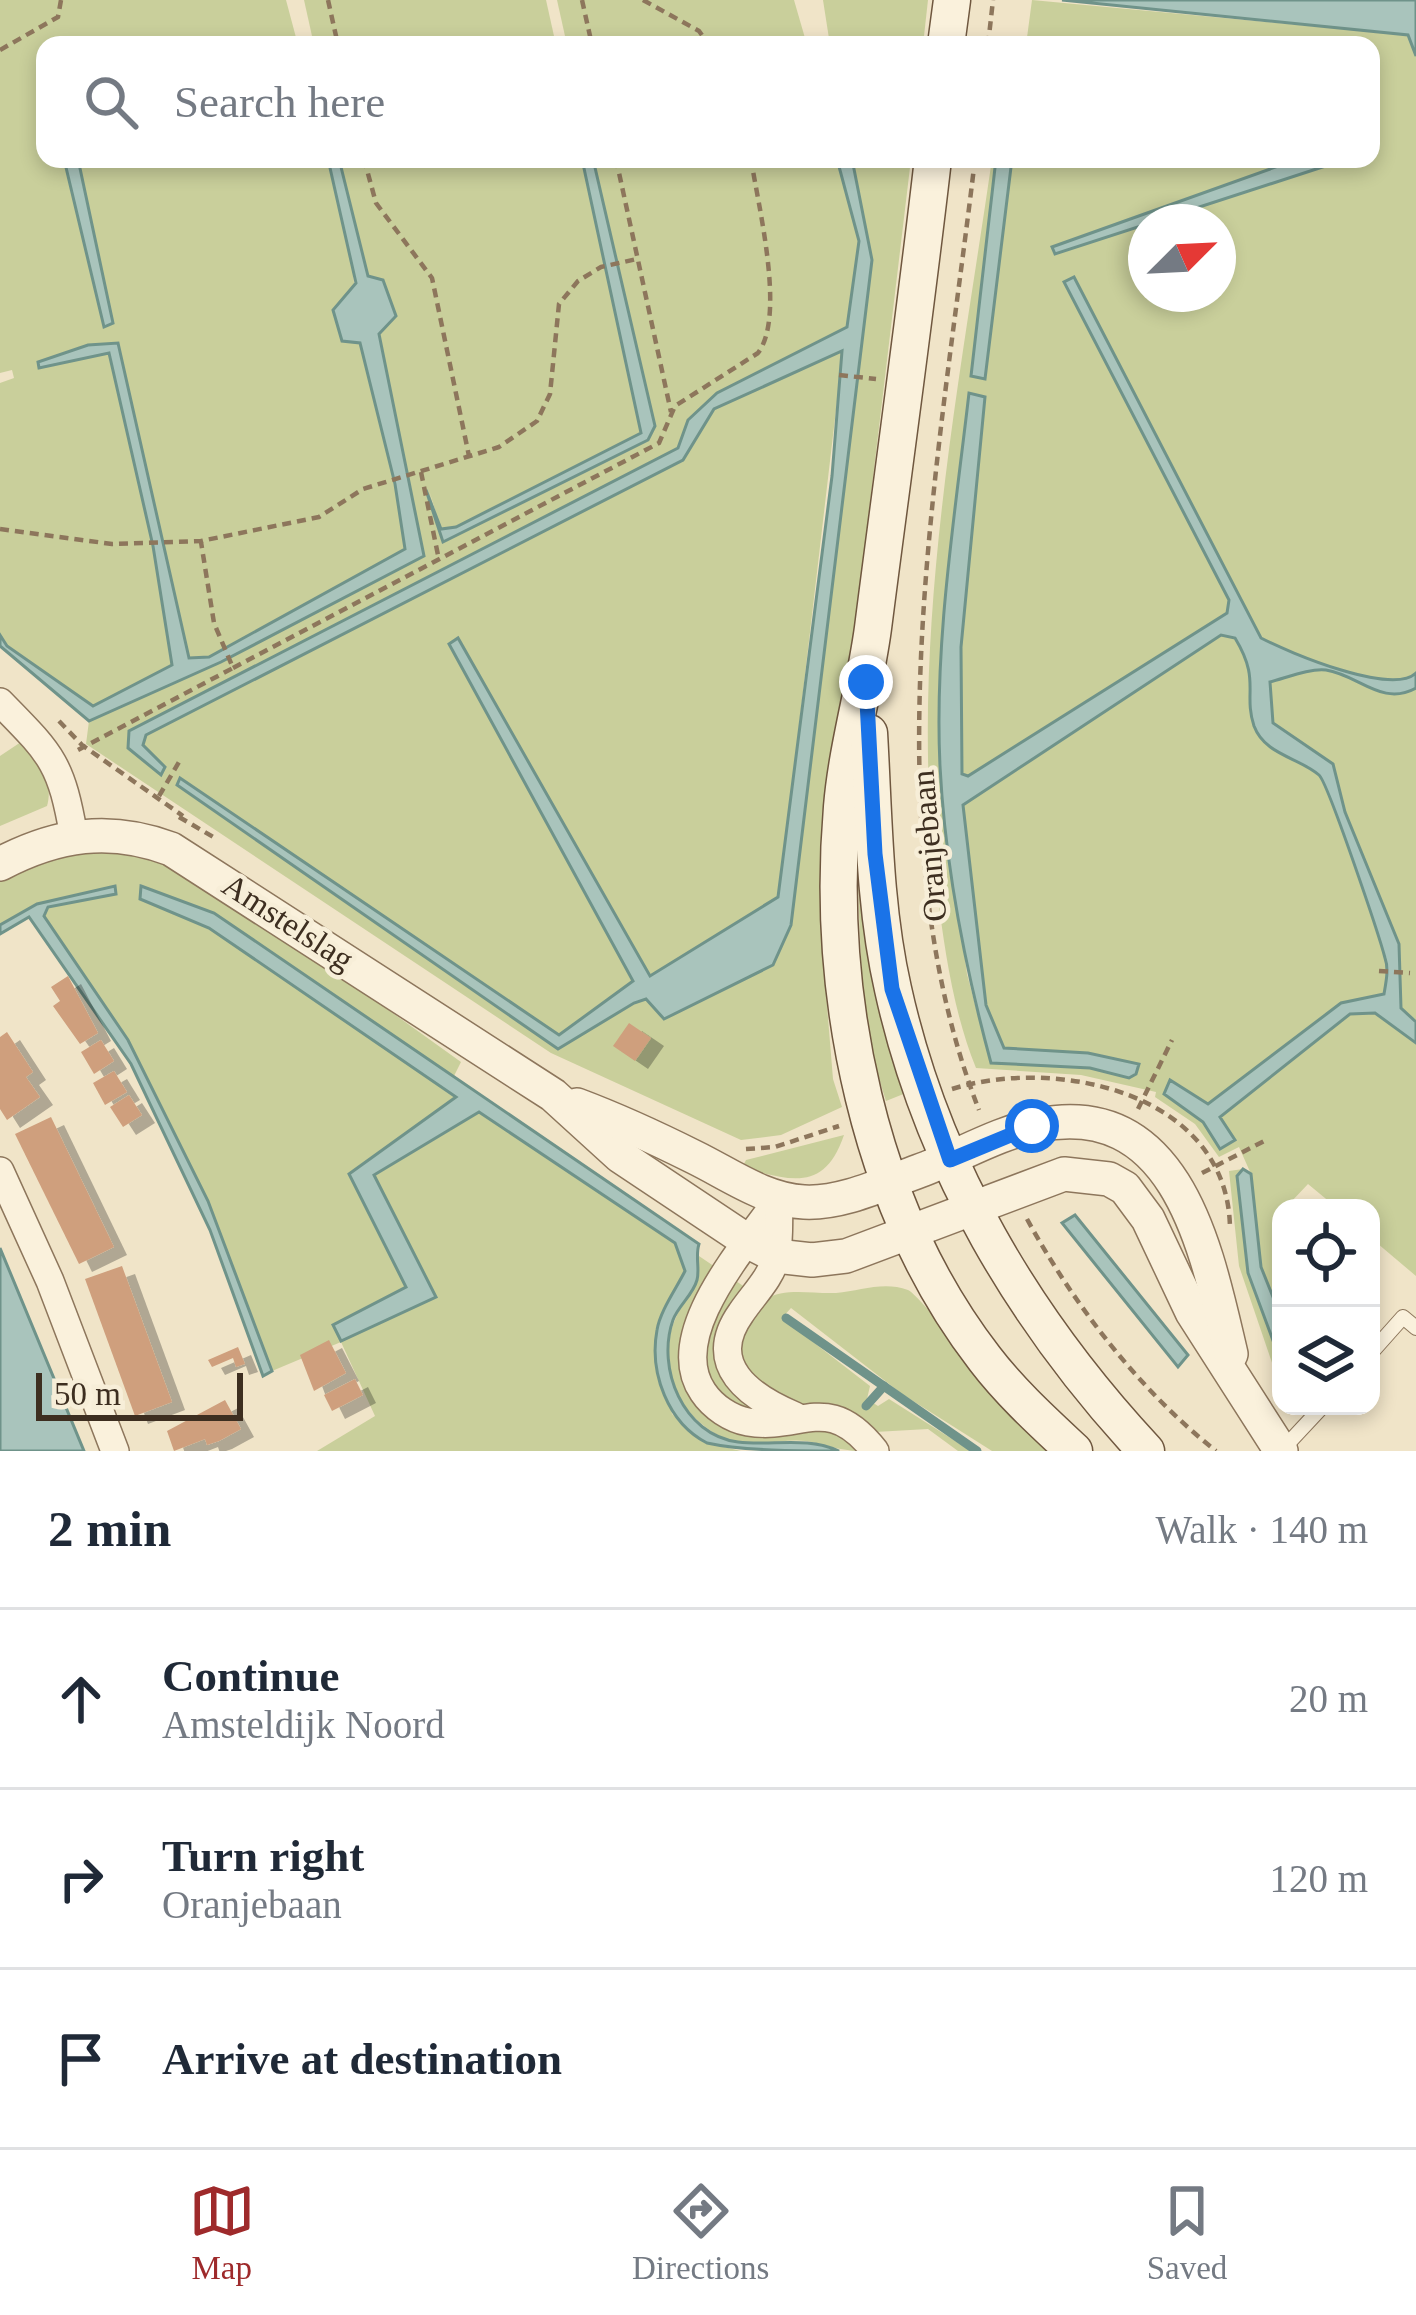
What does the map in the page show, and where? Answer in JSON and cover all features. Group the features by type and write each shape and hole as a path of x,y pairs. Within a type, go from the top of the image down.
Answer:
{"main road":[{"path":"947,36 952,0"},
{"name":"Oranjebaan","path":"932,168 866,682 842,807 842,954 858,1071 911,1233 984,1358 1073,1451"},
{"name":"Oranjebaan","path":"866,682 875,854 892,989 950,1160 1016,1291 1079,1378 1146,1451"}],"street":[{"path":"0,702 55,759 66,786 74,837"},
{"name":"Amstelslag","path":"0,864 74,837 124,836 171,849 553,1095 620,1156 763,1249"},
{"name":"Amstelslag","path":"553,1095 631,1126 779,1198 836,1199 1046,1123 1088,1124 1122,1134"},
{"path":"1122,1134 1155,1156 1178,1185 1237,1379"},
{"path":"0,1171 50,1281 115,1451"},
{"path":"763,1249 812,1260 846,1256 1081,1173 1125,1188 1148,1219 1192,1312 1281,1451"},
{"path":"779,1198 732,1326 727,1352 730,1369 750,1395 795,1416 847,1424 874,1451"},
{"path":"763,1249 694,1330 691,1373 708,1400 727,1414 749,1423 795,1416"}],"lane":[{"path":"1380,1343 1403,1317 1416,1328"},
{"path":"1281,1451 1314,1415"}],"path":[{"path":"0,50 58,17 61,0"},
{"path":"328,0 336,36"},
{"path":"582,0 590,36"},
{"path":"643,0 702,36"},
{"path":"989,36 994,0"},
{"path":"366,168 376,203 432,278 470,457"},
{"path":"618,168 671,412"},
{"path":"72,759 82,745 232,664 659,443 671,412 765,343 770,309 753,168"},
{"name":"Oranjebaan","path":"974,168 926,581 921,815 942,981 968,1084 992,1142"},
{"path":"0,529 148,543 166,539 201,542 319,518 363,489 470,457 521,435 538,422 550,394 559,304 578,281 601,267 637,259"},
{"path":"839,375 864,378"},
{"path":"422,472 439,560"},
{"path":"201,542 214,623 232,664"},
{"path":"50,712 82,745 188,819"},
{"path":"159,796 179,762"},
{"path":"1379,971 1410,973"},
{"path":"1122,1134 1172,1040"},
{"path":"1178,1185 1266,1140"},
{"path":"1015,1195 1094,1321 1144,1382 1216,1451"}],"green space":[{"path":"0,0 286,0 296,36 36,36 36,168 330,168 351,253 360,342 395,484 405,549 209,658 189,658 118,343 38,362 40,368 109,352 153,546 172,665 93,706 7,646 0,635 0,383 14,378 12,370 0,373"},
{"path":"304,0 546,0 554,36 312,36"},
{"path":"557,0 794,0 804,36 565,36"},
{"path":"823,0 928,0 924,36 829,36"},
{"path":"1032,0 1416,36 1416,1037 1372,1001 1328,1018 1207,1104 1170,1080 1233,1137 1220,1118 1350,1014 1375,1013 1416,1043 1416,1276 1380,1246 1380,1199 1326,1199 1308,1184 1294,1199 1272,1199 1272,1297 1261,1267 1251,1174 1239,1147 1219,1157 1195,1124 1155,1097 1156,1092 1081,1075 976,1068 956,1003 937,891 928,707 951,432 991,168 995,168 971,375 984,379 1011,168 1380,168 1380,36 1027,36","holes":["970,393 985,397 961,647 962,774 968,776 963,805 986,1005 1004,1049 990,1061 967,974 940,767 943,660"]},
{"path":"341,168 584,168 641,433 456,527 441,530 429,490 443,542 648,440 655,426 595,168 839,168 859,241 847,327 717,393 688,420 678,448 130,731 128,748 165,767 143,745 146,735 683,460 713,409 843,350 779,897 650,977 458,638 449,645 633,981 559,1036 181,778 558,1048 634,1003 646,999 664,1019 773,965 791,925 872,260 854,168 910,168 856,620 829,788 824,969 833,1079 842,1107 781,1135 741,1140 551,1053 86,744 89,721 221,662 424,555 379,333 378,278 369,278"},
{"path":"24,740 47,779 47,806 0,826 0,756"},
{"path":"858,846 911,1091 886,1101 866,1007"},
{"path":"87,851 150,855 288,938 461,1062 453,1078 214,913 140,899 209,928 456,1098 350,1174 406,1287 333,1324 341,1341 436,1297 374,1175 479,1112 675,1243 685,1271 657,1330 672,1414 707,1443 741,1451 317,1451 375,1416 341,1342 272,1371 208,1201 128,1040 44,915 48,907 115,894 55,900 0,925 0,880 17,868"},
{"path":"844,1135 827,1166 804,1178 742,1168 746,1160"},
{"path":"1243,1169 1246,1225 1272,1327 1272,1363 1239,1266 1229,1171"},
{"path":"696,1254 764,1300 789,1292 836,1293 881,1286 908,1290 1046,1451 992,1451 902,1394 791,1308 782,1318 870,1386 867,1399 878,1406 889,1399 971,1451 958,1451 928,1429 875,1432 860,1451 806,1441 741,1443 717,1434 682,1401 668,1356"}],"water":[{"path":"1062,0 1416,0 1416,56 1408,35"},
{"path":"66,168 80,168 113,323 104,327"},
{"path":"330,168 341,168 368,276 383,280 396,316 379,334 424,556 221,662 89,721 0,646 0,635 7,646 93,706 172,665 153,546 109,353 39,368 38,362 88,345 118,343 189,658 209,657 405,549 395,484 360,343 342,341 333,310 356,283"},
{"path":"584,168 595,168 655,426 648,440 443,542 426,490 441,529 456,527 641,433"},
{"path":"839,168 854,168 872,260 791,925 773,965 664,1019 646,999 634,1003 558,1049 177,785 180,778 559,1035 633,981 449,644 458,638 650,976 778,897 832,476 842,351 714,409 683,460 146,735 143,745 165,767 161,775 128,748 129,731 678,448 688,420 717,393 847,327 859,241"},
{"path":"995,168 1011,168 985,379 971,376"},
{"path":"1273,168 1319,168 1209,204 1172,204"},
{"path":"1128,220 1128,230 1055,254 1052,247"},
{"path":"1074,277 1261,638 1364,676 1404,679 1416,673 1416,688 1392,694 1326,670 1270,682 1273,723 1333,764 1345,812 1399,944 1401,1008 1416,1022 1416,1043 1375,1013 1350,1014 1220,1117 1235,1140 1220,1149 1203,1122 1164,1094 1170,1080 1208,1104 1341,1003 1384,994 1387,971 1324,784 1311,769 1274,750 1259,736 1251,714 1250,676 1235,638 1221,635 963,805 986,1005 1004,1048 1088,1053 1139,1064 1136,1074 1129,1078 1090,1068 991,1063 958,916 946,841 939,720 947,579 969,393 985,397 961,647 962,774 968,776 1227,613 1229,600 1064,282"},
{"path":"115,886 116,894 48,907 44,916 128,1040 208,1201 272,1371 263,1376 210,1230 131,1064 29,917 0,934 0,925 37,904"},
{"path":"141,886 214,913 699,1244 697,1280 675,1315 669,1339 672,1378 689,1413 702,1427 738,1442 802,1443 839,1451 737,1448 707,1443 693,1434 664,1395 656,1363 659,1323 685,1271 675,1243 479,1112 374,1175 436,1297 341,1341 333,1325 406,1287 349,1174 456,1097 209,928 140,899"},
{"path":"1243,1169 1251,1174 1261,1267 1272,1294 1272,1338 1248,1273 1237,1176"},
{"path":"1075,1215 1188,1355 1178,1367 1062,1223"},
{"path":"0,1248 84,1451 0,1451"}],"building":[{"path":"68,976 98,1033 80,1044 53,1006 60,1001 51,987"},
{"path":"629,1023 651,1038 635,1061 613,1046"},
{"path":"7,1032 33,1072 26,1077 40,1097 7,1120 0,1109 0,1037"},
{"path":"101,1040 114,1061 94,1074 81,1052"},
{"path":"114,1071 127,1092 105,1105 93,1083"},
{"path":"129,1095 142,1115 123,1127 110,1107"},
{"path":"51,1117 114,1247 79,1264 15,1134"},
{"path":"122,1266 172,1402 135,1416 85,1279"},
{"path":"329,1340 346,1373 314,1391 300,1355"},
{"path":"238,1347 245,1364 236,1367 233,1358 212,1367 208,1360"},
{"path":"355,1379 363,1395 332,1411 324,1395"},
{"path":"225,1400 241,1429 207,1445 205,1439 174,1451 167,1431"}],"waterway":[{"path":"786,1318 977,1451"},
{"path":"866,1406 884,1386"}],"route":[{"path":"866,682 875,854 892,989 950,1160 1032,1126"}]}
